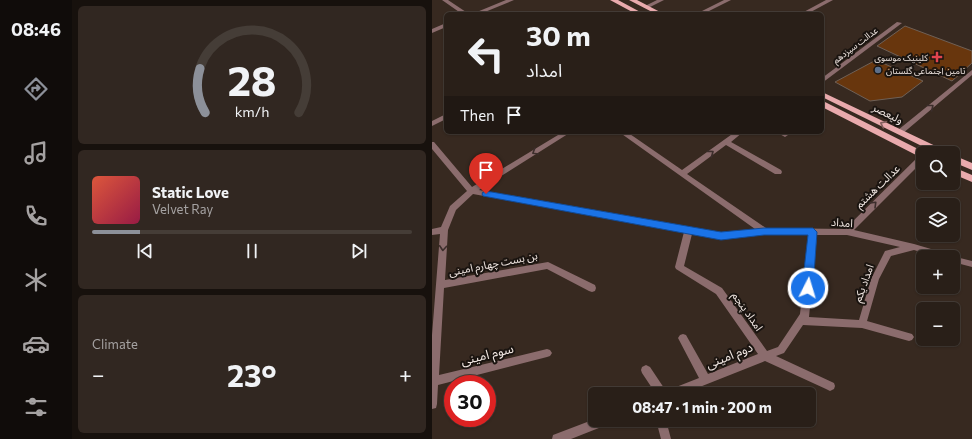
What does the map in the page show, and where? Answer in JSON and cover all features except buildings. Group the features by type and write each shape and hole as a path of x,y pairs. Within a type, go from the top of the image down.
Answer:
{"main road":[{"path":"613,0 638,12"},
{"path":"632,0 657,12"},
{"name":"ولیعصر","path":"824,95 929,146"},
{"name":"ولیعصر","path":"824,105 916,152"},
{"path":"960,161 972,167"},
{"path":"960,173 972,179"}],"street":[{"path":"445,0 463,12"},
{"path":"480,12 511,0"},
{"path":"646,7 661,0"},
{"path":"703,12 728,0"},
{"path":"807,12 830,0"},
{"name":"عدالت سیزدهم","path":"824,79 899,23"},
{"path":"432,31 444,26"},
{"path":"900,132 972,72"},
{"path":"432,124 444,117"},
{"path":"432,404 444,230 453,208 471,191 565,134"},
{"path":"625,134 764,231"},
{"path":"682,174 737,134"},
{"path":"726,142 778,172"},
{"path":"432,144 471,191"},
{"name":"عدالت هشتم","path":"846,232 916,163"},
{"name":"امداد","path":"471,191 721,236 764,231 846,232 924,250"},
{"path":"432,232 444,230"},
{"name":"امداد پنجم","path":"689,230 678,267 719,291 765,356 830,386"},
{"path":"813,232 803,318 862,324 909,337"},
{"name":"امداد یکم","path":"862,324 875,279 888,253 914,247"},
{"path":"960,260 972,264"},
{"name":"بن بست چهارم امینی","path":"440,285 548,264 592,288"},
{"name":"دوم امینی","path":"688,387 781,350 803,318"},
{"path":"684,338 706,380"},
{"name":"سوم امینی","path":"434,381 547,353"},
{"path":"646,370 657,387"},
{"path":"557,439 588,427"},
{"path":"663,427 666,439"}],"place":[{"name":"کلینیک موسوی","path":"937,57"},
{"name":"تامین اجتماعی گلستان","path":"878,70"}],"route":[{"path":"486,194 721,236 764,231 813,232 808,288"}]}
